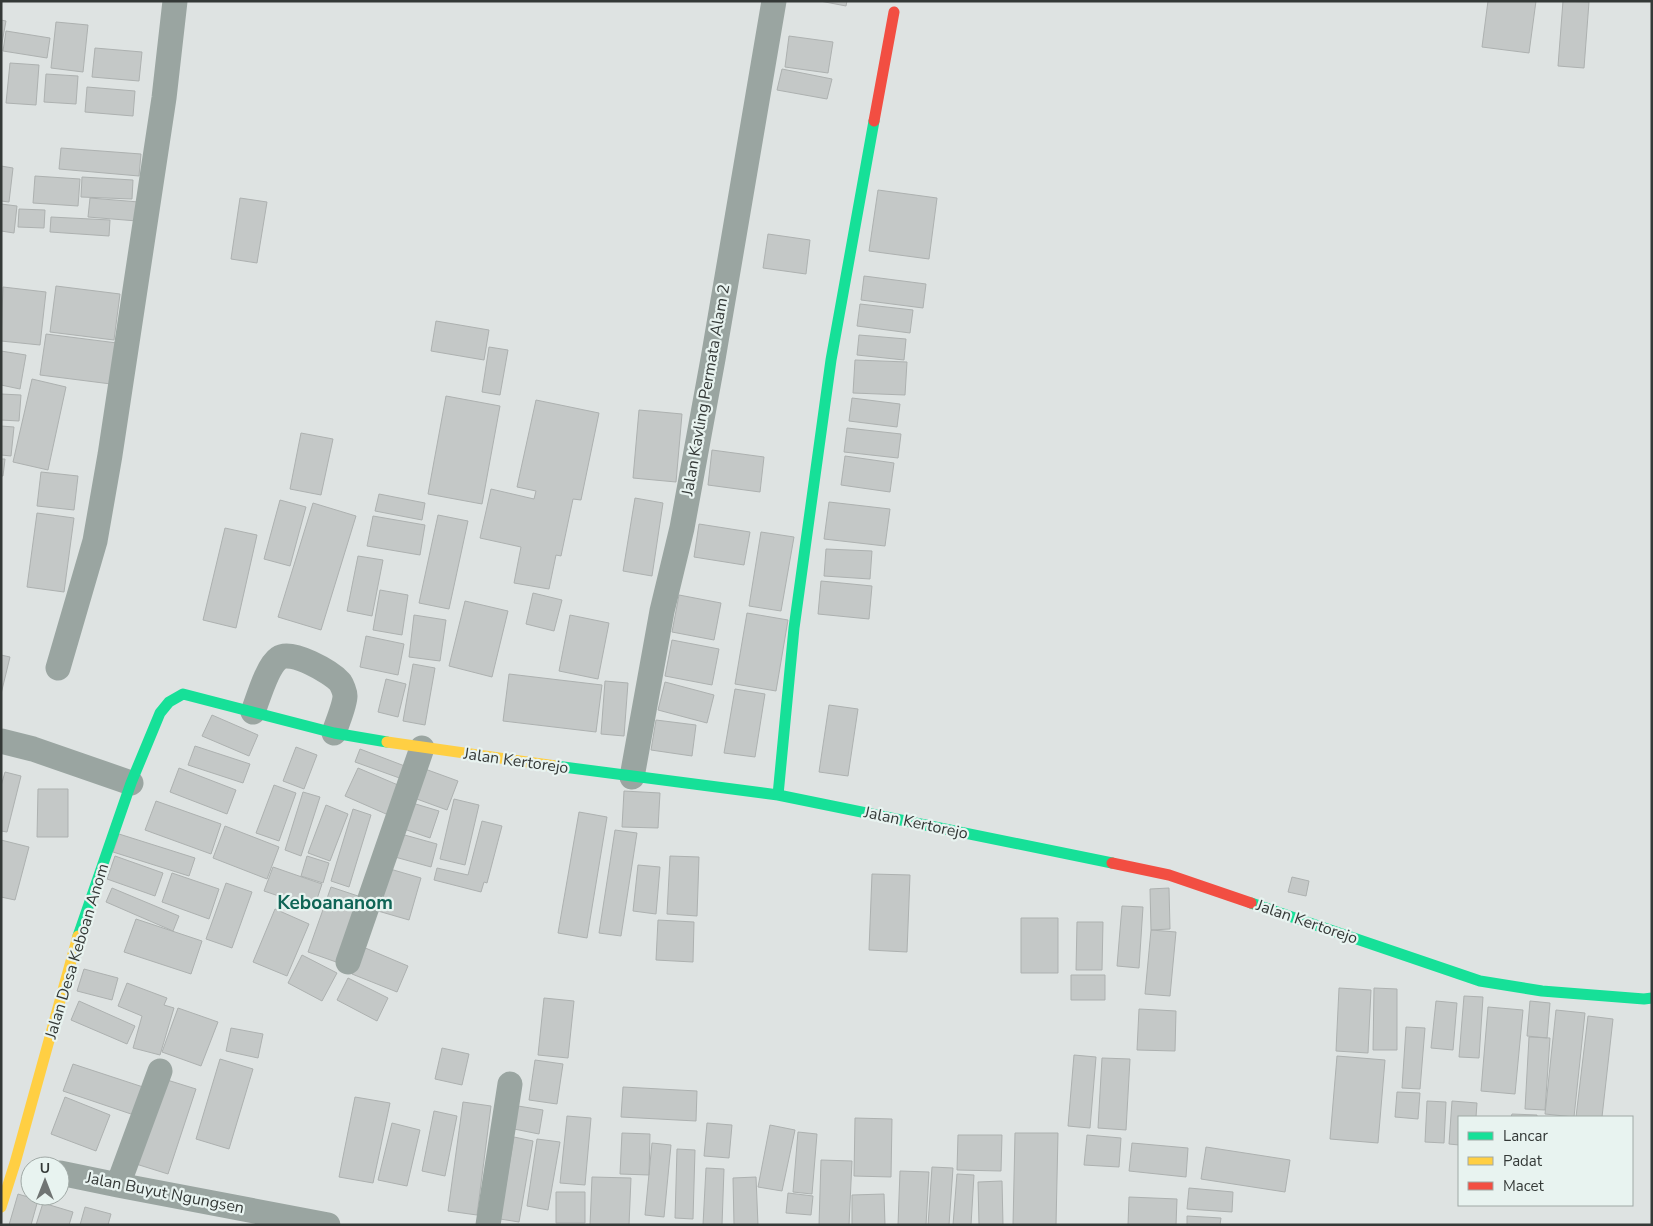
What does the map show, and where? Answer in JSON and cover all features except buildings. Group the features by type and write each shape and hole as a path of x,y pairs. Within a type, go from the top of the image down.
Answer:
{"street":[{"path":"58,668 94,541 110,455 164,98 175,1"},
{"name":"Jalan Kavling Permata Alam 2","path":"632,777 662,611 682,528 713,359 774,1"},
{"path":"778,795 794,628 831,360 894,12"},
{"path":"253,712 273,662 281,656 296,656 334,676 342,684 345,696 334,733"},
{"name":"Jalan Kertorejo","path":"169,702 183,694 334,733 422,748 778,795 1169,875 1480,981 1542,991 1644,999 1652,998"},
{"name":"Jalan Desa Keboan Anom","path":"25,1156 81,927 131,783 160,714 169,702"},
{"path":"1,741 32,749 131,783"},
{"path":"348,962 422,748"},
{"path":"118,1185 160,1071"},
{"path":"488,1225 510,1084"},
{"name":"Jalan Desa Keboan Anom","path":"1,1207 20,1171"},
{"name":"Jalan Buyut Ngungsen","path":"70,1175 328,1225"}],"traffic: fast":[{"path":"778,795 794,628 831,360 874,121"},
{"path":"78,936 131,783 160,713 169,702 183,694 334,733 387,742"},
{"path":"556,766 778,795 1112,863"},
{"path":"1251,903 1480,981 1542,991 1644,999 1652,998"}],"traffic: slow":[{"path":"387,742 556,766"},
{"path":"1,1207 78,936"}],"traffic: jam":[{"path":"874,121 894,12"},
{"path":"1112,863 1169,875 1251,903"}],"district":[{"name":"Keboananom","path":"335,903"}]}
